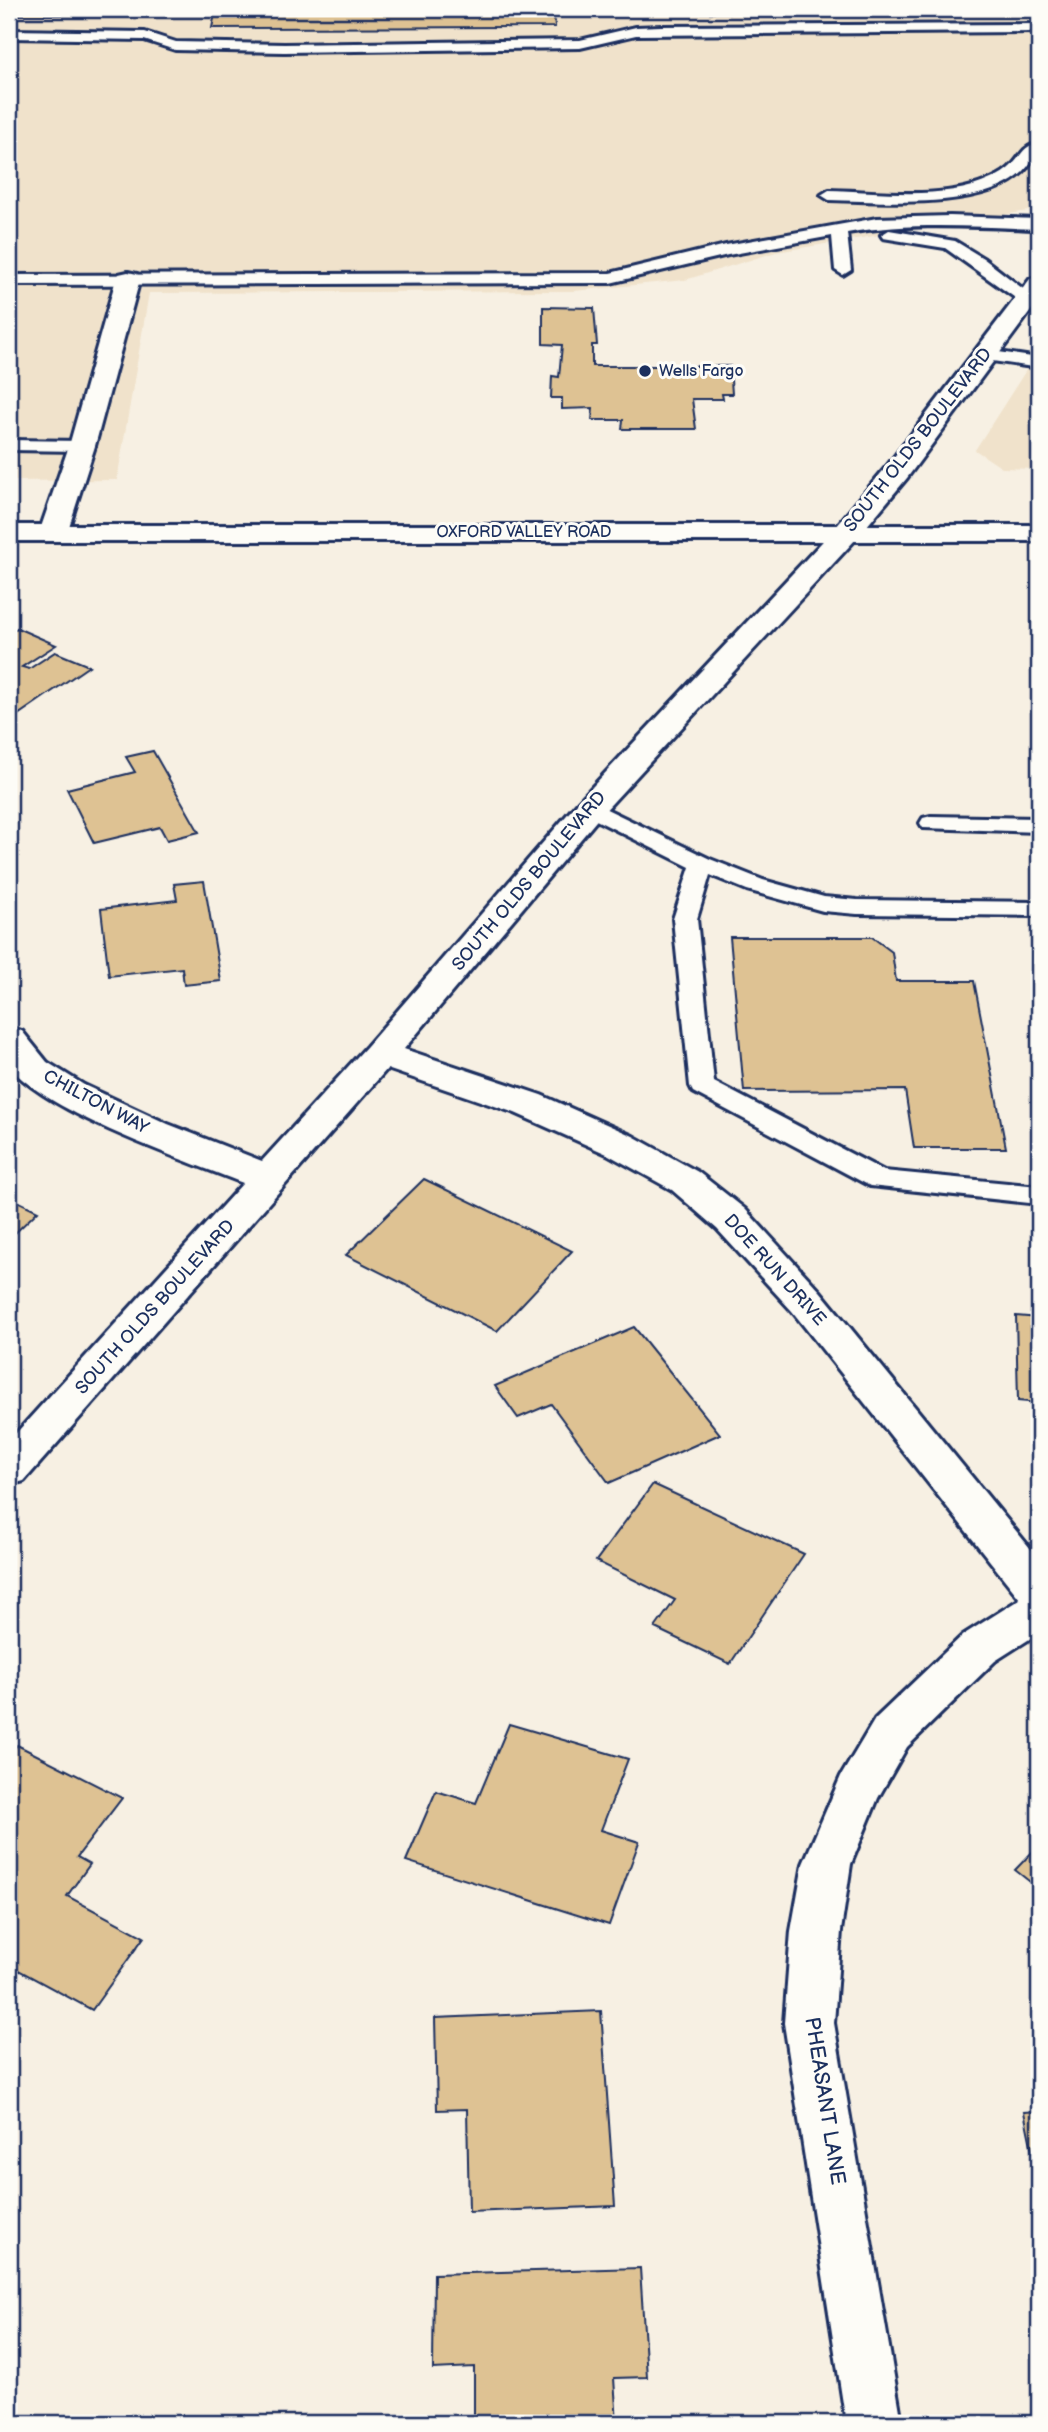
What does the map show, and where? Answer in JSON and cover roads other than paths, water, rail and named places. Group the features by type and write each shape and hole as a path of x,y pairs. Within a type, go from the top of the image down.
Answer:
{"street":[{"path":"53,533 82,446 128,279"},
{"name":"SOUTH OLDS BOULEVARD","path":"9,1469 380,1054 590,808 846,533 897,472 985,355 1030,303"},
{"name":"OXFORD VALLEY ROAD","path":"9,533 1039,533"},
{"name":"CHILTON WAY","path":"9,1039 18,1055 43,1077 145,1129 270,1179"},
{"name":"DOE RUN DRIVE","path":"380,1054 528,1104 620,1145 685,1181 731,1219 806,1301 1039,1591"},
{"name":"PHEASANT LANE","path":"874,2423 809,2023 816,1931 827,1864 858,1790 891,1733 979,1648 1039,1610"}],"lane":[{"path":"9,34 145,36 174,46 284,48 580,44 636,31 662,30 1039,28"},
{"path":"830,195 976,192 1000,182 1026,162 1032,150"},
{"path":"9,280 610,278 810,234 877,223 950,221 1039,224"},
{"path":"810,234 902,236 949,244 977,261 1030,303"},
{"path":"840,235 843,270"},
{"path":"220,302 223,280"},
{"path":"985,355 1039,363"},
{"path":"9,445 82,446"},
{"path":"590,808 702,864 755,885 823,904 857,907 1039,909"},
{"path":"931,823 1037,832"},
{"path":"702,864 685,919 702,1086 878,1180 1039,1195"}],"place":[{"name":"Wells Fargo","path":"645,371"}]}
